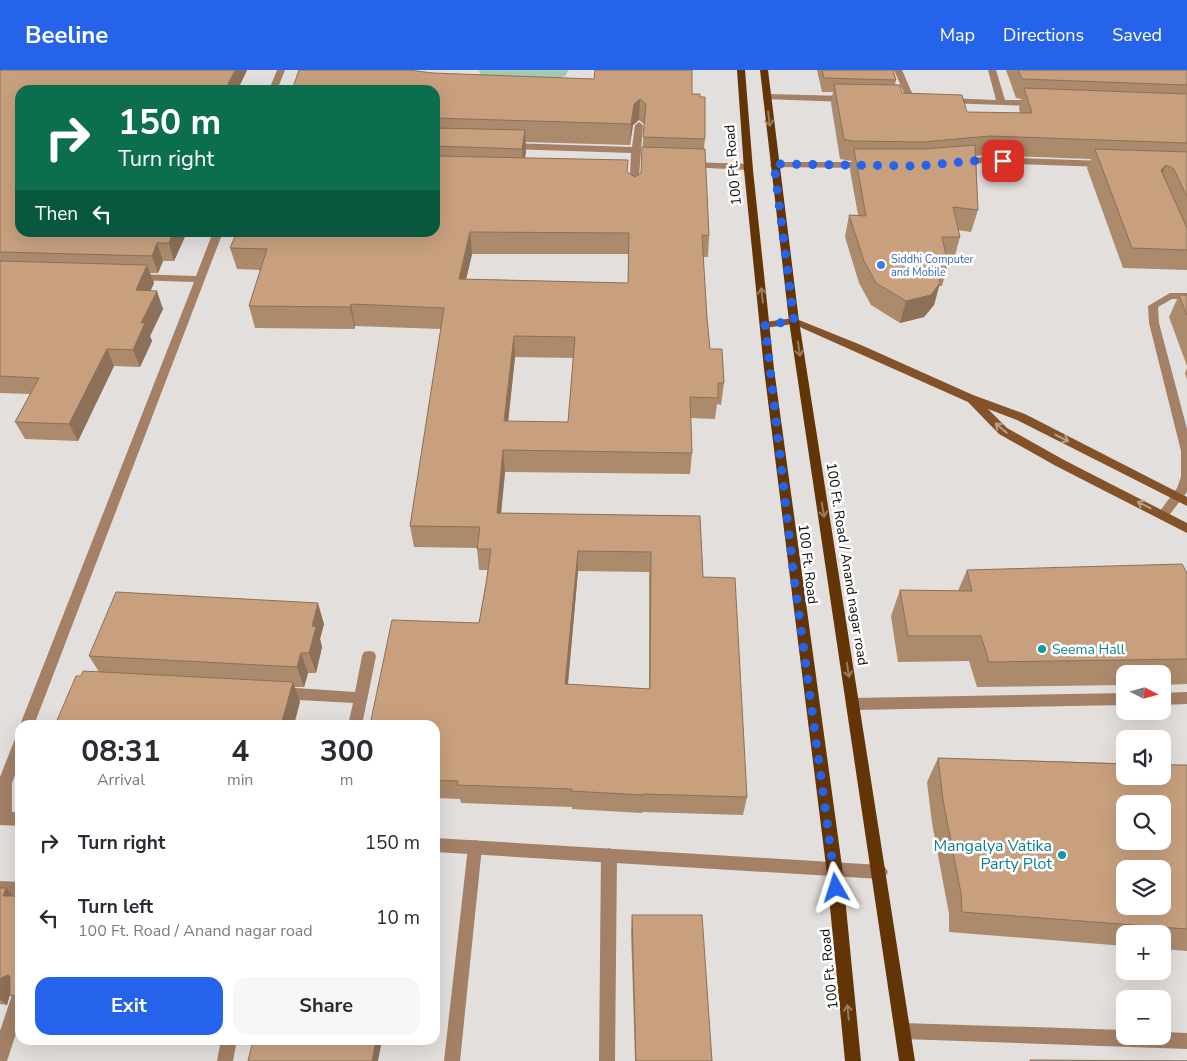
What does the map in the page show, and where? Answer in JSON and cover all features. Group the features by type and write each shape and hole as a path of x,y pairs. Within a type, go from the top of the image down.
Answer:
{"main road":[{"name":"100 Ft. Road","path":"741,70 748,167 765,325 794,577 834,869 853,1061"},
{"name":"100 Ft. Road / Anand nagar road","path":"764,70 794,321 880,872 907,1061"}],"street":[{"path":"275,85 281,70"},
{"path":"898,70 916,100 901,100"},
{"path":"992,70 1001,102"},
{"path":"766,98 853,99"},
{"path":"938,101 1050,104"},
{"path":"605,176 633,181 640,163 636,150 639,125"},
{"path":"504,146 532,151 636,150"},
{"path":"946,163 984,160 1119,165"},
{"path":"684,164 748,167"},
{"path":"774,164 880,165"},
{"path":"29,720 216,237"},
{"path":"124,277 200,279"},
{"path":"1163,516 1183,500 1187,477 1187,451 1154,324 1153,306 1170,296 1187,296"},
{"path":"765,325 794,321 969,398 1021,417 1183,500"},
{"path":"969,398 1003,431 1060,463 1187,528"},
{"path":"356,720 369,656"},
{"path":"272,693 361,698"},
{"path":"1171,699 1187,698"},
{"path":"853,704 1116,699"},
{"path":"15,757 5,783 2,818 15,819"},
{"path":"440,845 880,872"},
{"path":"452,1061 475,847"},
{"path":"607,1061 606,921 609,855"},
{"path":"0,888 15,889"},
{"path":"0,1057 4,1033 15,1007"},
{"path":"903,1031 1187,1041"},
{"path":"225,1061 228,1045"}],"green space":[{"path":"479,70 568,70 566,75 555,83 489,82 480,74"}],"building":[{"path":"0,70 235,70 228,85 15,85 15,237 171,237 169,243 157,243 152,256 0,252"},
{"path":"299,70 408,70 433,73 594,79 595,70 692,70 692,94 700,94 700,97 705,97 705,139 643,137 646,104 640,99 634,104 631,124 440,118 440,85 294,85"},
{"path":"822,70 893,70 896,80 824,78"},
{"path":"1018,70 1187,70 1187,85 1022,79"},
{"path":"834,84 900,85 902,93 962,95 967,112 1032,113 1024,88 1187,94 1187,143 990,136 923,142 852,141 844,139"},
{"path":"440,128 525,130 522,149 440,146"},
{"path":"975,145 978,210 953,207 960,237 942,237 948,264 937,264 940,283 931,295 906,301 876,283 864,261 849,215 866,216 854,149 923,149"},
{"path":"642,147 705,149 709,236 702,235 710,349 722,349 724,383 718,383 718,398 690,397 692,453 503,450 497,513 700,516 703,577 735,578 747,797 643,795 571,791 572,789 457,785 458,781 440,780 440,720 371,720 392,620 479,623 486,584 491,549 477,549 480,527 410,526 444,308 351,304 350,307 249,306 267,249 230,248 235,237 440,237 440,156 628,160 627,172 635,177 641,173","holes":["470,232 629,233 628,283 459,279","514,336 575,337 568,422 504,421","578,551 651,552 650,689 565,684"]},
{"path":"1095,149 1187,152 1187,197 1174,169 1166,165 1161,170 1187,228 1187,250 1132,248"},
{"path":"0,261 147,265 136,290 157,291 141,323 145,323 133,350 107,349 69,424 15,422 39,378 0,376"},
{"path":"1179,295 1187,295 1187,315"},
{"name":"Seema Hall","path":"1182,564 1187,573 1187,659 989,662 981,636 908,636 900,590 972,591 967,570"},
{"path":"116,592 318,603 312,626 316,627 309,653 301,653 297,667 89,656"},
{"path":"83,671 293,682 282,720 57,720 76,676 81,676"},
{"name":"Mangalya Vatika Party Plot","path":"938,758 1116,764 1116,785 1171,785 1171,765 1187,765 1187,929 1171,928 1171,925 1134,925 962,912 961,893 943,800"},
{"path":"0,888 6,888 3,896 15,896 15,996 10,995 10,977 8,975 0,980"},
{"path":"632,915 702,915 712,1061 636,1061"},
{"path":"252,1045 375,1045 372,1061 248,1061"},
{"path":"1030,1060 1187,1061 1030,1061"}],"place":[{"name":"Siddhi Computer and Mobile","path":"881,265"},
{"name":"Seema Hall","path":"1042,649"},
{"name":"Mangalya Vatika Party Plot","path":"1062,855"}],"route":[{"path":"836,888 794,577 765,325 794,321 774,164 918,166 984,160 1003,161"}]}
